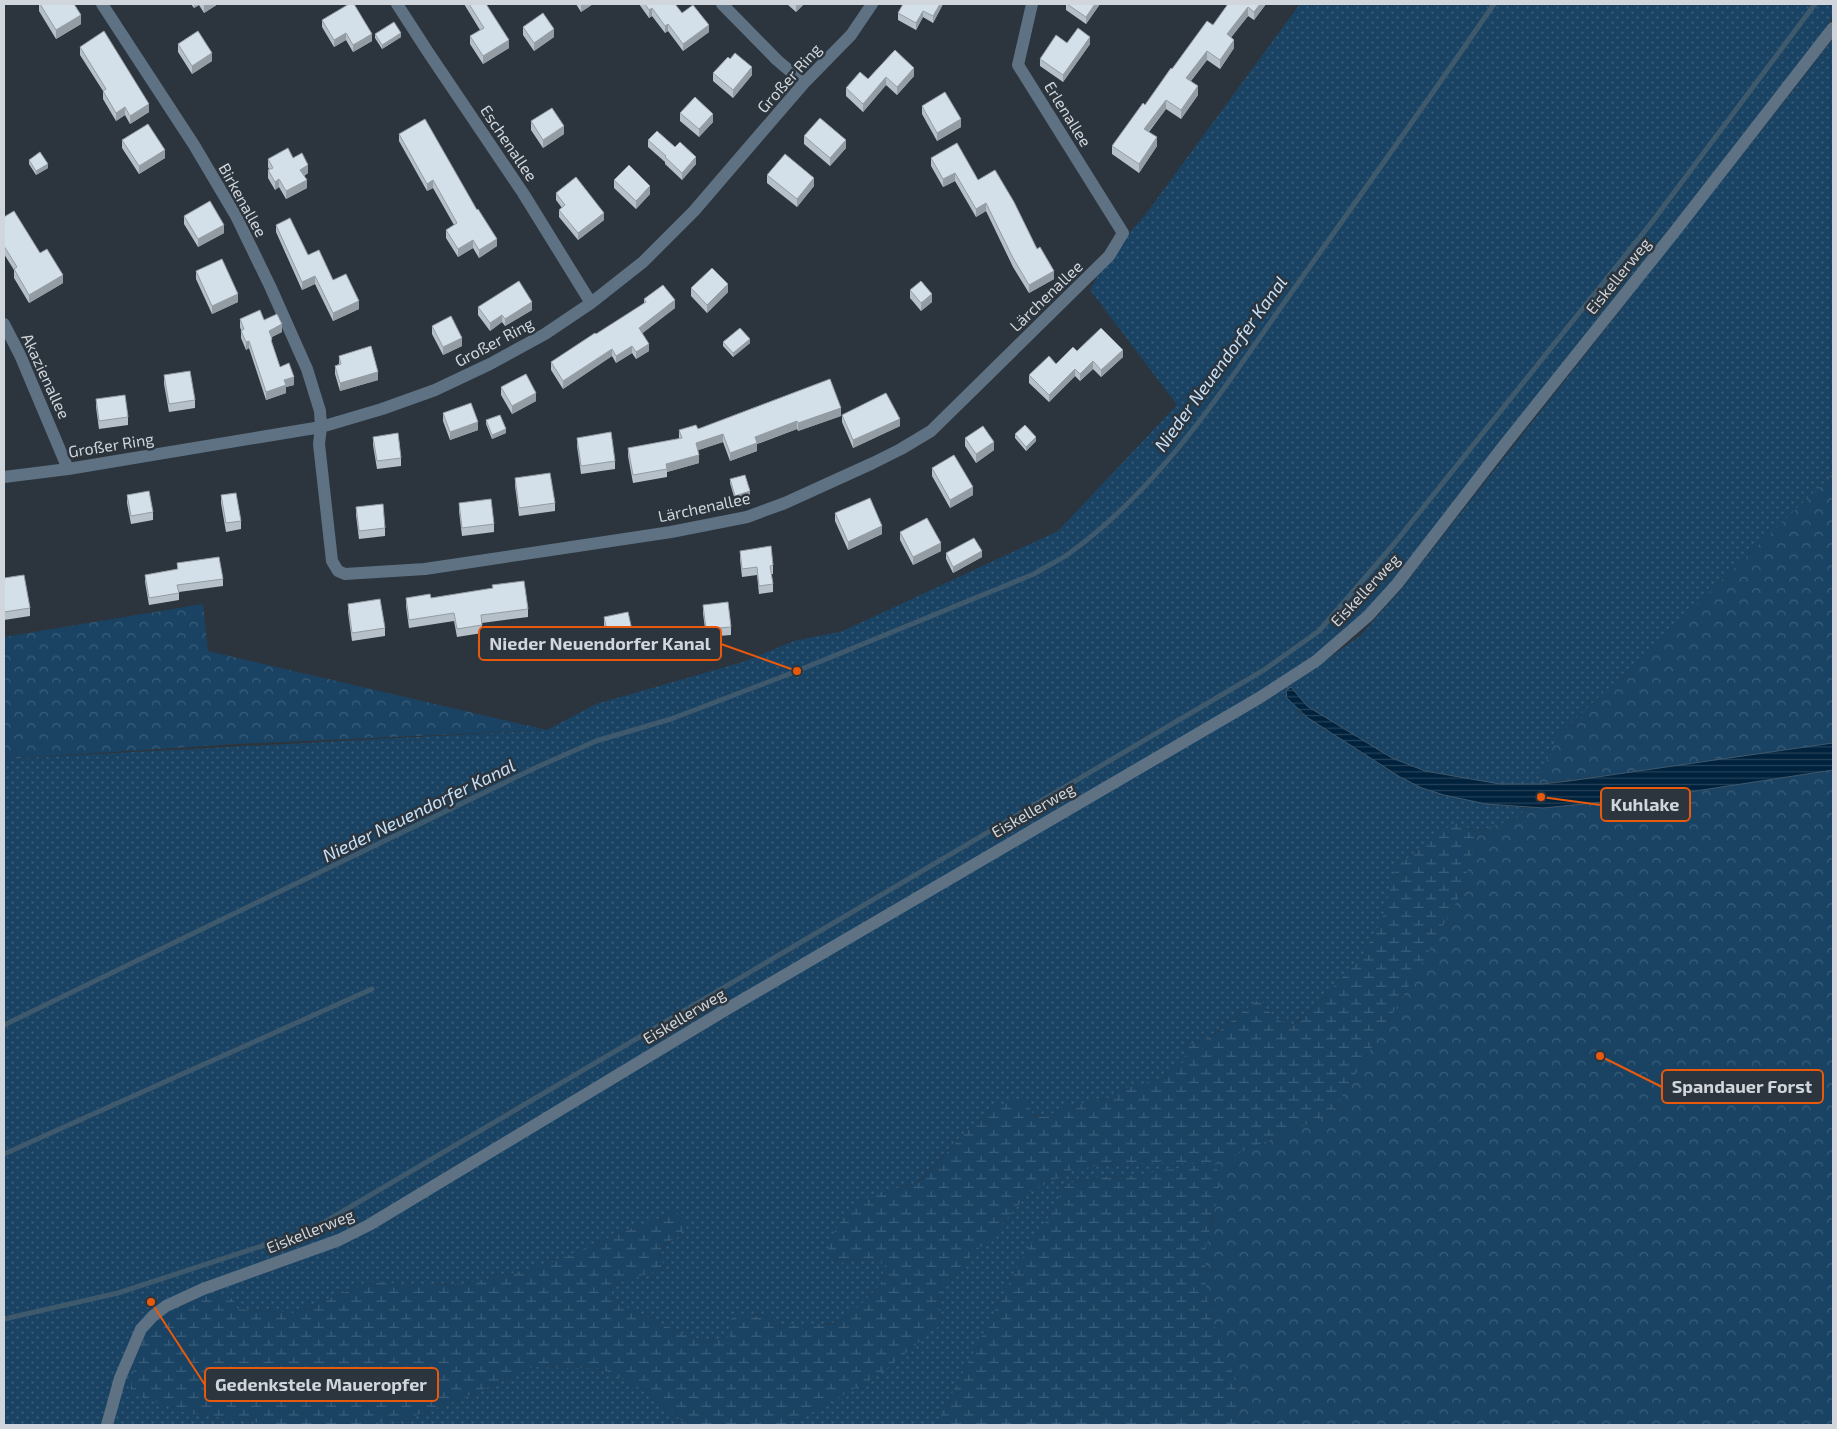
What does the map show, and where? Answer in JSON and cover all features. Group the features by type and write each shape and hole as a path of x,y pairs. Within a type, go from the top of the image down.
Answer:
{"street":[{"name":"Birkenallee","path":"102,4 194,145 236,216 307,369 320,410 321,428"},
{"name":"Eschenallee","path":"397,4 522,193 591,302"},
{"path":"722,4 777,60 804,83"},
{"name":"Großer Ring","path":"4,477 68,469 321,428 435,390 490,364 545,334 643,262 694,211 804,83 851,35 872,4"},
{"name":"Erlenallee","path":"1032,4 1018,65 1123,233"},
{"name":"Eiskellerweg","path":"107,1425 120,1378 141,1329 152,1316 166,1306 203,1289 338,1240 368,1225 732,1006 1259,698 1316,661 1368,616 1397,584 1833,28"},
{"name":"Lärchenallee","path":"321,428 319,444 332,561 338,571 346,574 425,569 714,525 746,517 785,503 901,449 931,430 1109,256 1123,233"},
{"name":"Akazienallee","path":"4,324 24,364 68,469"}],"green space":[{"path":"1300,4 1833,4 1833,16 1820,36 1392,584 1301,678 1361,635 1401,589 1833,39 1833,474 1557,737 1537,784 1500,784 1425,771 1392,758 1307,706 1291,687 1299,712 1335,735 1486,804 1527,808 1517,818 1477,832 1470,828 1396,867 1382,920 1360,959 1322,999 1292,1026 1273,1015 1260,998 1212,1036 1186,1047 1184,1062 1160,1079 1126,1088 1109,1098 1067,1107 1045,1117 997,1106 969,1129 917,1183 889,1189 839,1263 869,1258 885,1264 881,1284 858,1308 838,1322 788,1327 756,1315 747,1319 736,1316 730,1337 716,1340 693,1338 623,1306 611,1294 615,1283 665,1269 660,1257 664,1245 681,1235 674,1210 659,1219 624,1231 549,1264 501,1276 464,1284 417,1285 371,1282 293,1313 238,1309 135,1363 131,1393 187,1413 275,1425 4,1425 4,759 547,730 596,704 743,662 794,641 843,631 1058,531 1177,405 1090,290 1109,256 1145,215"},
{"path":"1833,474 1833,743 1537,784 1557,737"},
{"path":"203,604 208,651 547,730 236,744 4,759 4,637"},
{"path":"1833,770 1833,1425 1241,1425 1234,1378 1223,1345 1213,1324 1207,1299 1205,1278 1206,1246 1214,1216 1215,1163 1331,1114 1402,998 1462,892 1477,832 1517,818 1527,808 1663,796"},
{"path":"1455,822 1477,832 1462,892 1402,998 1331,1114 1215,1163 1219,1176 1219,1192 1206,1246 1205,1278 1207,1299 1213,1324 1223,1345 1234,1378 1241,1425 936,1425 1020,1262 1050,1215 1066,1184 1100,1177 1130,1176 1210,1163 1123,1163 1073,1169 1029,1193 988,1240 943,1283 939,1326 880,1374 819,1409 784,1425 687,1425 646,1391 600,1368 533,1367 466,1397 406,1419 370,1425 275,1425 187,1413 130,1393 139,1334 160,1318 209,1293 233,1299 238,1309 293,1313 371,1282 417,1285 464,1284 549,1264 624,1231 659,1219 674,1210 685,1223 681,1235 663,1245 660,1257 665,1269 615,1283 611,1294 623,1306 693,1338 716,1340 730,1337 731,1329 728,1321 736,1316 770,1315 778,1324 786,1326 798,1324 821,1325 838,1322 855,1310 874,1292 881,1283 884,1271 885,1264 869,1258 839,1263 829,1255 829,1241 841,1221 859,1201 889,1189 918,1183 969,1129 997,1106 1012,1101 1024,1101 1035,1116 1045,1117 1067,1107 1109,1098 1126,1088 1160,1079 1184,1062 1186,1047 1213,1036 1260,998 1273,1016 1281,1022 1293,1026 1360,959 1382,920 1396,867"},
{"path":"1123,1163 1215,1163 1130,1176 1100,1177 1066,1184 1050,1215 1020,1262 936,1425 784,1425 819,1409 939,1326 943,1283 988,1240 1029,1193 1073,1169"},
{"path":"533,1367 600,1368 646,1391 687,1425 370,1425 406,1419 466,1397"}],"shaded area":[{"path":"1291,687 1307,706 1392,758 1425,771 1500,784 1542,784 1569,781 1833,743 1833,770 1663,796 1543,808 1486,804 1444,795 1422,788 1400,777 1308,718 1287,698 1286,691"}],"building":[{"path":"40,4 74,4 81,15 56,30"},
{"path":"349,4 354,4 372,34 353,45 346,33 334,40 322,20"},
{"path":"469,4 486,4 509,40 483,56 470,36 484,28"},
{"path":"645,4 675,4 682,13 693,5 709,25 683,44 668,24 665,26 652,8 649,10"},
{"path":"903,4 940,4 933,16 923,11 916,23 898,13"},
{"path":"1067,4 1095,4 1086,17"},
{"path":"1228,4 1260,4 1254,12 1248,7 1227,34 1234,40 1220,60 1207,51 1186,78 1198,86 1181,110 1166,100 1144,129 1157,137 1139,164 1112,146 1207,21 1213,25"},
{"path":"543,13 554,29 534,43 523,27"},
{"path":"394,22 401,33 382,45 375,34"},
{"path":"1078,28 1090,37 1063,75 1040,59 1056,35 1067,43"},
{"path":"104,31 149,104 130,116 125,107 116,113 103,91 106,89 80,47"},
{"path":"198,31 212,53 192,66 178,44"},
{"path":"895,50 914,68 897,87 886,77 863,104 846,88 860,72 868,79"},
{"path":"735,53 752,67 733,90 713,73 728,57 730,59"},
{"path":"945,92 961,119 937,133 922,106"},
{"path":"695,97 713,114 699,129 680,113"},
{"path":"552,108 564,126 543,140 531,121"},
{"path":"820,118 846,140 830,158 804,136"},
{"path":"425,119 477,210 497,239 479,250 473,240 458,249 446,230 457,223 433,180 427,184 399,134"},
{"path":"148,124 165,150 139,166 122,140"},
{"path":"657,131 675,147 680,142 696,157 682,173 648,140"},
{"path":"957,143 978,180 995,170 1014,202 1037,249 1040,247 1054,271 1029,285 1013,258 986,203 976,209 955,173 943,179 931,158"},
{"path":"288,148 293,158 302,153 308,165 300,170 307,180 286,191 279,179 275,182 268,170 273,168 268,159"},
{"path":"40,152 48,164 36,171 29,160"},
{"path":"785,154 814,178 797,199 767,175"},
{"path":"629,165 650,186 636,201 614,180"},
{"path":"576,177 604,213 578,233 559,210 565,205 556,193"},
{"path":"210,201 224,225 198,239 184,216"},
{"path":"14,211 40,253 47,249 63,275 29,295 14,269 17,267 4,246 4,217"},
{"path":"290,218 308,255 319,250 333,280 346,274 359,301 333,313 315,276 302,282 276,225"},
{"path":"222,259 238,294 212,306 196,271"},
{"path":"712,268 728,284 707,305 691,288"},
{"path":"519,281 532,302 505,319 502,315 490,323 478,307"},
{"path":"921,281 932,294 921,303 910,290"},
{"path":"663,285 675,300 639,328 649,344 636,352 632,346 616,356 612,349 563,381 551,362 646,302 644,299"},
{"path":"260,310 264,320 277,314 282,324 269,331 271,340 280,367 289,363 294,377 284,380 286,385 266,392 249,341 246,342 241,331 244,329 240,319"},
{"path":"451,316 462,338 443,347 432,326"},
{"path":"740,328 750,339 733,353 723,342"},
{"path":"1101,328 1123,350 1101,370 1093,361 1080,374 1075,369 1049,395 1029,375 1049,356 1056,364 1073,347 1077,351"},
{"path":"371,346 378,372 340,383 335,366 341,364 339,356"},
{"path":"190,371 195,400 169,404 164,375"},
{"path":"526,374 536,393 512,406 501,387"},
{"path":"830,379 841,408 798,423 797,421 755,437 757,443 730,453 723,434 696,443 699,455 666,464 667,469 633,475 628,448 682,438 679,430 696,425 698,429"},
{"path":"886,393 900,419 853,440 842,415"},
{"path":"125,395 128,417 99,421 96,399"},
{"path":"471,403 478,422 450,432 443,413"},
{"path":"500,415 506,429 492,435 486,420"},
{"path":"1025,425 1036,437 1026,447 1015,434"},
{"path":"983,426 994,442 976,454 965,438"},
{"path":"611,432 615,461 581,466 577,438"},
{"path":"398,433 401,458 377,461 373,437"},
{"path":"954,455 973,487 950,500 932,468"},
{"path":"550,473 555,503 519,508 515,478"},
{"path":"745,475 750,491 735,496 730,479"},
{"path":"149,491 153,512 131,516 127,495"},
{"path":"236,493 241,521 226,523 221,495"},
{"path":"870,498 882,526 848,542 835,513"},
{"path":"491,499 494,524 462,528 459,503"},
{"path":"383,504 385,528 359,531 356,507"},
{"path":"927,518 941,543 913,557 900,532"},
{"path":"974,538 982,551 953,567 946,553"},
{"path":"771,546 773,565 770,566 773,584 759,586 757,567 742,569 740,551"},
{"path":"219,557 223,579 177,585 179,593 149,598 145,575 178,569 177,563"},
{"path":"24,575 30,608 4,612 4,578"},
{"path":"524,581 528,609 481,615 482,625 457,629 454,613 409,620 406,598 430,594 431,598 493,588 492,585"},
{"path":"380,599 385,628 352,633 348,604"},
{"path":"728,602 731,627 706,629 703,605"},
{"path":"628,612 632,630 608,635 604,617"}],"waterway":[{"name":"Nieder Neuendorfer Kanal","path":"4,1025 535,768 596,741 671,719 797,671 1034,574 1067,555 1102,528 1134,497 1164,465 1192,430 1219,395 1494,4"},
{"path":"4,1319 118,1293 311,1230 1264,670 1319,631 1394,544 1652,222 1815,4"},
{"path":"4,1154 372,989"}],"place":[{"name":"Nieder Neuendorfer Kanal","path":"797,671"},
{"name":"Kuhlake","path":"1541,797"},
{"name":"Spandauer Forst","path":"1600,1056"},
{"name":"Gedenkstele Maueropfer","path":"151,1302"}]}
